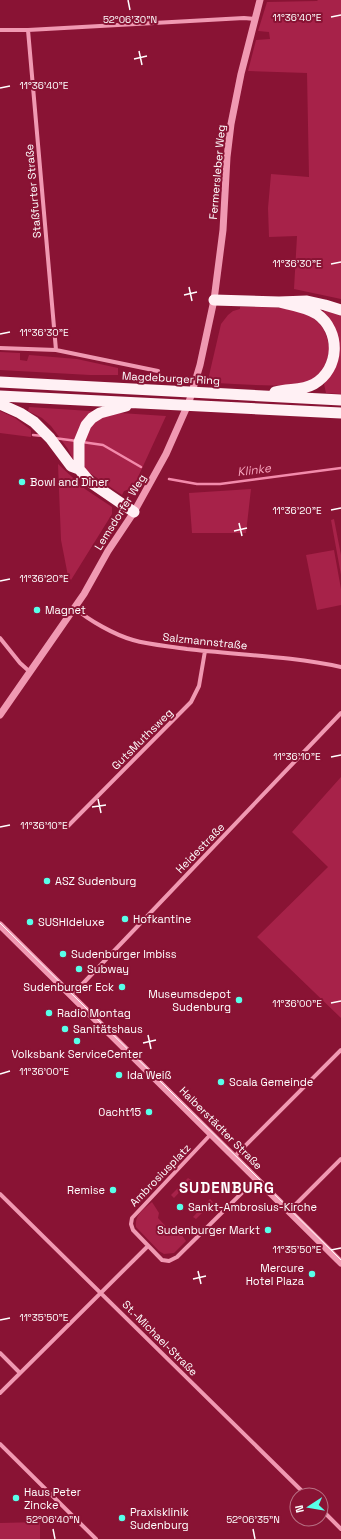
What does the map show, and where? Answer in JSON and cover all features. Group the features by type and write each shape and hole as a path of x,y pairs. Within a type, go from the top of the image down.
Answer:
{"highway":[{"path":"214,300 279,302 307,301 341,310"},
{"path":"263,396 283,390 301,389 313,385 326,374 334,356 335,346 333,335 328,325 321,318 308,309 279,302"},
{"name":"Magdeburger Ring","path":"0,382 341,400"},
{"path":"0,396 341,413"},
{"path":"134,403 118,409 108,410 92,418 86,425 79,442 80,465 90,482 134,512"},
{"path":"0,404 28,418 45,432 71,466 80,465"}],"street":[{"name":"Fermersleber Weg","path":"214,300 225,212 227,157 230,131 239,82 260,0"},
{"path":"0,30 28,30 244,18 255,20"},
{"name":"Staßfurter Straße","path":"28,30 56,350"},
{"name":"Lemsdorfer Weg","path":"0,716 75,608 149,487 180,424 190,396 205,345 214,300"},
{"path":"0,348 56,350 158,371"},
{"name":"Salzmannstraße","path":"75,608 90,619 130,639 157,645 268,657 341,667"},
{"path":"0,638 20,663 30,672"},
{"name":"GutsMuthsweg","path":"67,827 191,702 200,686 205,651"},
{"name":"Heidestraße","path":"71,996 341,713"},
{"name":"Halberstädter Straße","path":"0,926 341,1263"},
{"path":"234,1157 341,1050"},
{"name":"Ambrosiusplatz","path":"211,1134 133,1216 131,1222 133,1230 148,1246 162,1260 174,1260 256,1179"},
{"path":"289,1211 341,1159"},
{"name":"St.-Michael-Straße","path":"0,1194 298,1487"},
{"path":"0,1393 148,1246"},
{"path":"0,1353 20,1372"},
{"path":"0,1444 96,1539"},
{"path":"329,1517 341,1529"}],"shaded area":[{"path":"341,0 341,299 294,289 297,236 269,237 268,208 271,174 309,177 307,73 248,71 256,40 270,39 269,32 258,31 267,2"},
{"path":"240,307 289,309 312,318 321,325 326,335 329,352 320,373 309,381 291,385 218,383 215,380 208,380 221,324 228,315 233,311 240,309"},
{"path":"324,310 341,316 341,394 326,393 324,384 336,366 323,312"},
{"path":"0,352 20,353 20,360 27,361 29,355 77,359 118,368 118,375 0,370"},
{"path":"29,407 166,416 133,488 124,491 122,495 75,463 68,449 51,426 42,418 28,411"},
{"path":"0,411 15,418 31,430 31,437 0,433"},
{"path":"58,464 85,489 112,507 112,514 71,580 68,576 61,540"},
{"path":"251,489 246,533 192,533 189,493"},
{"path":"334,519 341,555 341,575 331,520"},
{"path":"334,550 341,589 341,605 317,610 306,555"},
{"path":"341,777 341,1018 257,937 328,867 292,832"},
{"path":"188,1178 191,1180 174,1198 171,1195"},
{"path":"210,1199 213,1202 196,1219 193,1217"},
{"path":"152,1202 159,1213 158,1218 172,1233 177,1233 179,1231 186,1241 174,1253 164,1254 159,1251 136,1227 138,1216"},
{"path":"40,1522 40,1539 0,1539 0,1523"}],"waterway":[{"name":"Klinke","path":"33,435 43,436"},
{"name":"Klinke","path":"54,438 77,441"},
{"name":"Klinke","path":"82,442 103,445 141,467"},
{"name":"Klinke","path":"169,479 197,484 220,484 341,468"}],"tram line":[{"path":"0,923 341,1260"}],"place":[{"name":"Bowl and Diner","path":"22,482"},
{"name":"Magnet","path":"37,610"},
{"name":"ASZ Sudenburg","path":"47,881"},
{"name":"Hofkantine","path":"125,919"},
{"name":"SUSHIdeluxe","path":"30,922"},
{"name":"Sudenburger Imbiss","path":"63,954"},
{"name":"Subway","path":"79,969"},
{"name":"Sudenburger Eck","path":"122,987"},
{"name":"Museumsdepot Sudenburg","path":"239,1000"},
{"name":"Radio Montag","path":"49,1013"},
{"name":"Sanitätshaus","path":"65,1029"},
{"name":"Volksbank ServiceCenter","path":"77,1041"},
{"name":"Ida Weiß","path":"119,1075"},
{"name":"Scala Gemeinde","path":"221,1082"},
{"name":"0acht15","path":"149,1112"},
{"name":"Remise","path":"113,1190"},
{"name":"Sankt-Ambrosius-Kirche","path":"180,1207"},
{"name":"Sudenburger Markt","path":"268,1230"},
{"name":"Mercure Hotel Plaza","path":"312,1274"},
{"name":"Haus Peter Zincke","path":"16,1498"},
{"name":"Praxisklinik Sudenburg","path":"122,1518"}],"district":[{"name":"SUDENBURG","path":"227,1187"}]}
